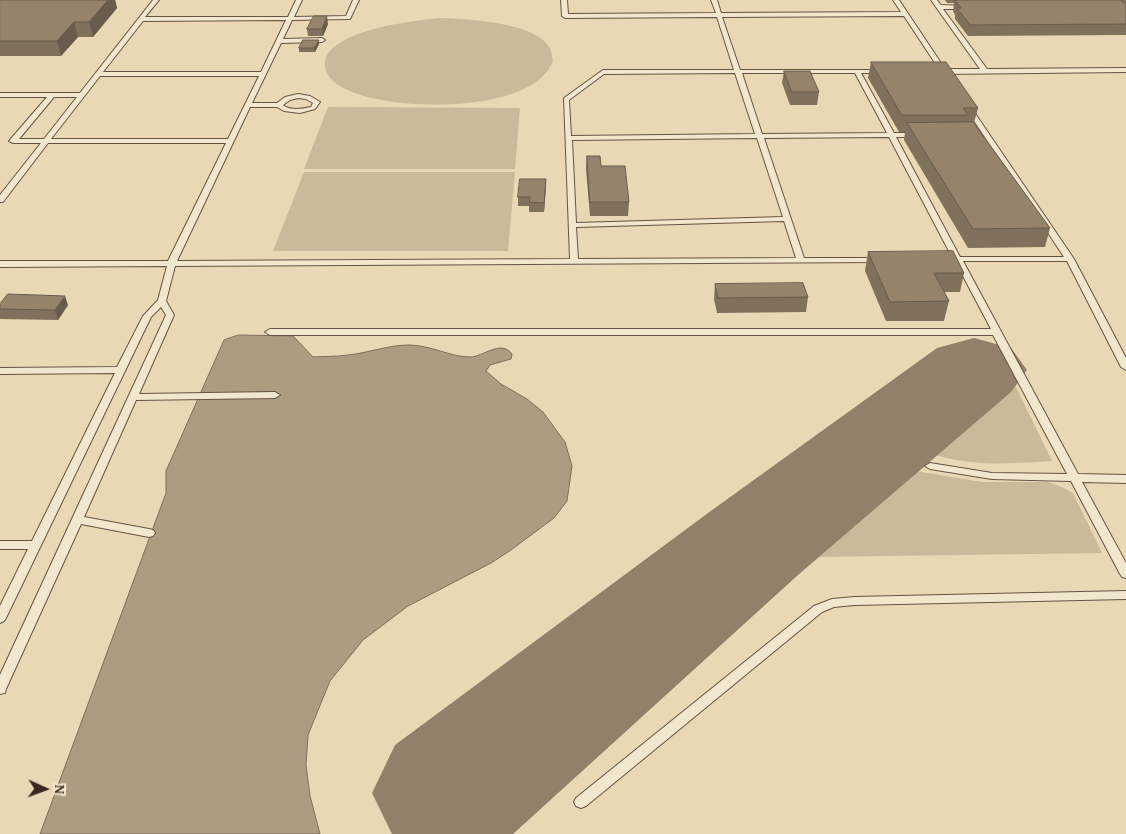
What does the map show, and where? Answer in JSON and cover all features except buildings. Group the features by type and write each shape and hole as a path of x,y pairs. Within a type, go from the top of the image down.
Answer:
{"lane":[{"path":"0,200 156,0"},
{"path":"0,618 119,370 147,316 162,300 172,262 299,0"},
{"path":"141,19 348,18 356,0"},
{"path":"564,0 565,16 906,14"},
{"path":"714,0 801,260"},
{"path":"896,0 949,79"},
{"path":"934,0 985,71"},
{"path":"939,7 976,7"},
{"path":"279,40 322,40"},
{"path":"934,71 1126,70"},
{"path":"857,71 1126,574"},
{"path":"574,261 566,100 603,72 896,71"},
{"path":"98,74 263,74"},
{"path":"0,95 82,95"},
{"path":"52,95 14,141 231,141"},
{"path":"248,106 279,105 286,110 300,111 313,108 317,102 311,97 297,96 284,100 279,105"},
{"path":"965,103 1070,259 1126,367"},
{"path":"568,138 929,135"},
{"path":"977,135 986,135"},
{"path":"572,225 787,219"},
{"path":"938,259 1070,259"},
{"path":"0,264 889,260"},
{"path":"0,689 170,315 162,300"},
{"path":"270,332 996,332"},
{"path":"0,371 119,370"},
{"path":"132,397 275,395"},
{"path":"930,466 992,476 1126,479"},
{"path":"77,519 149,532"},
{"path":"0,545 35,545"},
{"path":"581,802 818,608 832,603 854,601 1126,595"}],"shaded area":[{"path":"441,18 484,21 532,33 544,41 551,50 553,62 545,74 527,87 503,96 475,102 445,104 414,104 385,101 360,95 337,84 328,75 325,66 328,54 339,44 354,36 373,29 413,21"},
{"path":"328,107 520,108 515,169 304,169"},
{"path":"304,172 515,172 508,251 273,251"},
{"path":"239,335 293,336 313,357 344,356 393,346 409,345 470,357 497,348 508,350 512,354 511,359 490,365 486,371 501,384 527,399 543,412 565,442 572,466 567,501 554,518 511,550 491,563 408,606 363,640 330,681 308,735 306,765 310,796 320,834 40,834 166,493 166,471 224,340"},
{"path":"1015,385 1052,461 990,463 960,461 928,453"},
{"path":"916,471 982,482 1048,482 1062,487 1073,493 1102,553 813,557"}],"runway":[{"path":"450,793 753,544 974,370"}]}
